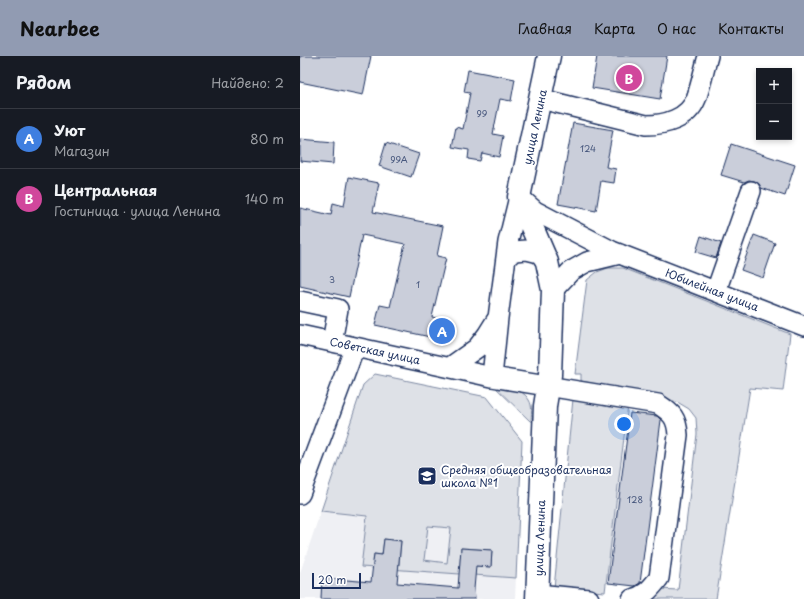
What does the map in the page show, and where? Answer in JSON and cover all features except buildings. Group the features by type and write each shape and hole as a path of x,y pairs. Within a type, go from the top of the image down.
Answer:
{"main road":[{"name":"улица Ленина","path":"537,597 547,396 550,375 553,290 548,262 519,197 550,56"}],"street":[{"path":"541,99 646,125 663,124 678,118 688,110 695,100 708,56"},
{"path":"716,292 751,191"},
{"path":"492,376 510,230 519,197"},
{"name":"Юбилейная улица","path":"519,197 536,211 612,251 804,326"},
{"path":"506,258 514,251 528,250 539,253 548,262"},
{"path":"553,290 571,271 587,262 620,254"},
{"path":"300,300 338,309 332,342"},
{"path":"450,367 477,348 488,335 498,318"},
{"name":"Советская улица","path":"300,335 519,382 547,396 658,404 669,411 678,426 678,435 659,578 650,590 639,597 632,599"},
{"path":"300,494 355,346"},
{"path":"537,597 589,599"}],"shaded area":[{"path":"608,268 623,268 790,334 783,391 750,388 716,599 642,599 659,589 678,590 697,434 696,418 689,409 679,403 663,397 581,381 581,374 575,374 587,280 597,272"},
{"name":"Средняя общеобразовательная школа №1","path":"375,374 487,397 522,441 515,599 300,599 300,573 363,385"},
{"name":"Средняя общеобразовательная школа №1","path":"375,374 487,397 522,441 516,578 361,567 367,516 321,511 363,385","holes":["428,526 451,528 447,563 424,560","384,539 401,541 399,565 373,562 374,554 382,555","461,548 492,550 491,567 460,565"]},
{"path":"490,382 512,388 526,396 531,405 531,422"},
{"path":"573,399 628,405 605,592 554,588"}],"place":[{"name":"Центральная","path":"629,78"},
{"name":"Уют","path":"442,331"},
{"name":"Средняя общеобразовательная школа №1","path":"427,476"}]}
